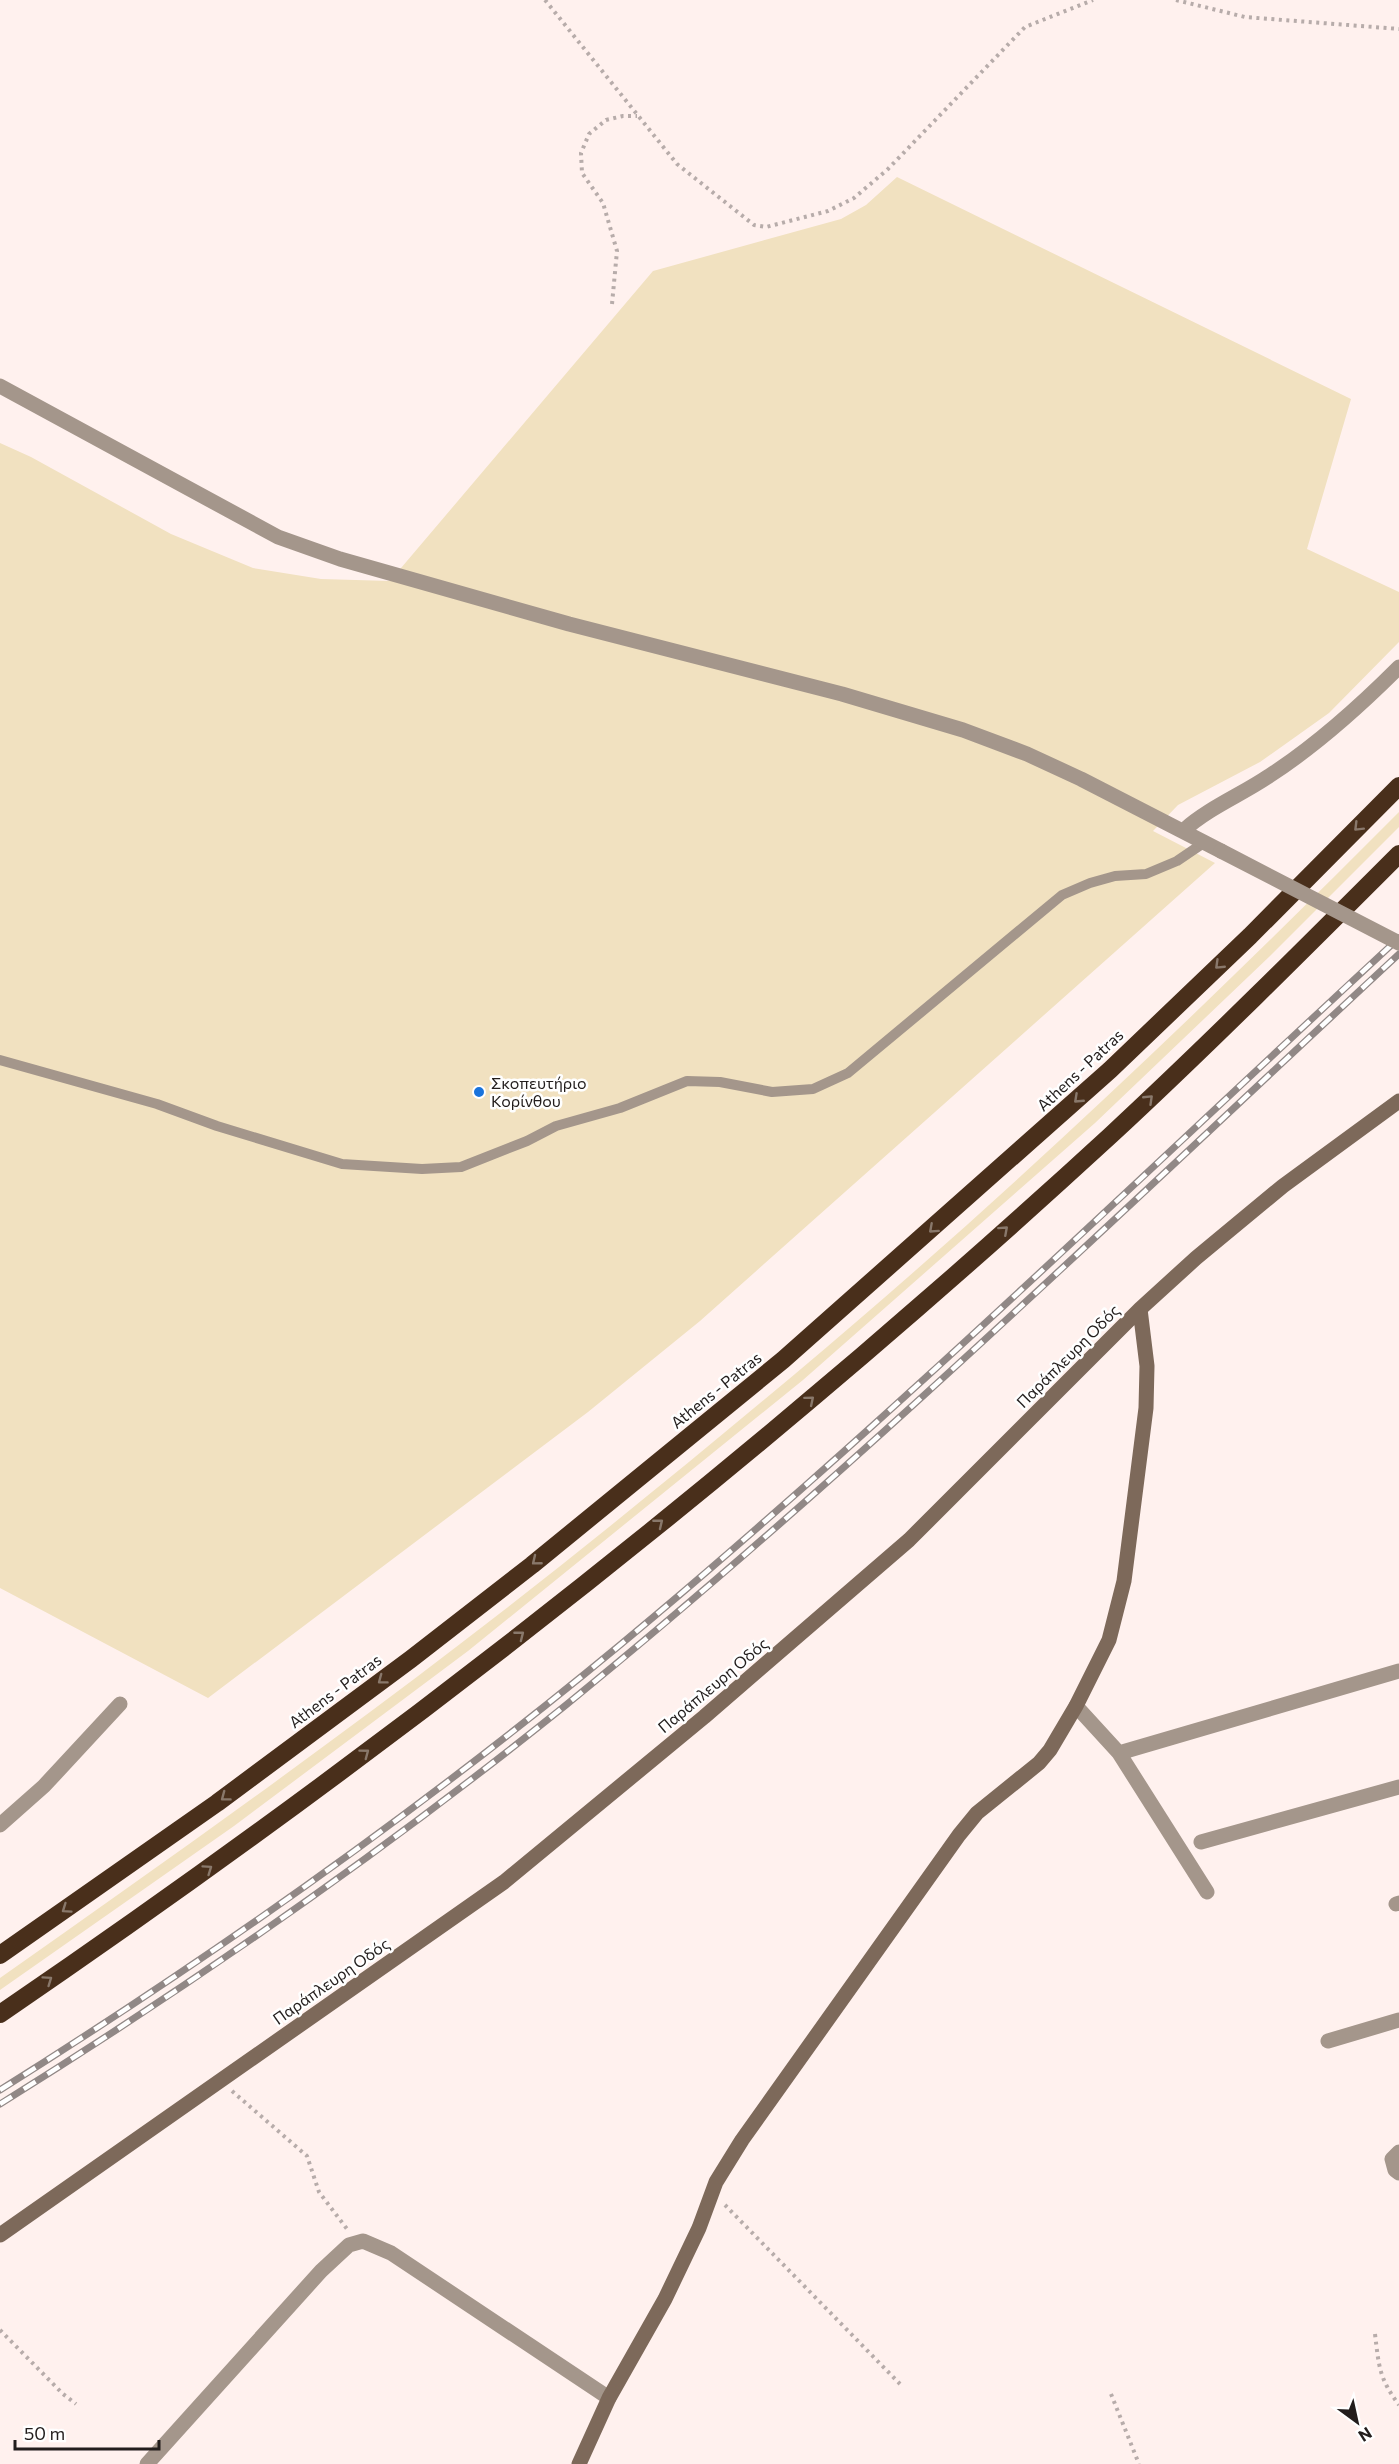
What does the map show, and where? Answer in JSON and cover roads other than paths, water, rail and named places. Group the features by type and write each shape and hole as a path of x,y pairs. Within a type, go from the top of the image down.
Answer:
{"highway":[{"name":"Athens - Patras","path":"0,1955 208,1810 411,1659 532,1565 783,1360 1110,1070 1241,944 1399,786"},
{"path":"0,2014 245,1842 449,1690 562,1602 806,1404 1108,1137 1270,983 1399,854"}],"street":[{"path":"0,386 278,537 340,559 568,624 842,694 963,730 1027,754 1184,830 1399,943"},
{"path":"1184,830 1205,813 1267,778 1312,747 1399,667"},
{"name":"Παράπλευρη Οδός","path":"0,2235 504,1882 705,1717 909,1540 1140,1310 1196,1258 1283,1186 1399,1101"},
{"path":"579,2464 609,2398 665,2299 699,2228 716,2182 766,2103 959,1835 977,1813 1039,1763 1076,1706 1109,1640 1124,1581 1146,1408 1147,1366 1140,1310"},
{"path":"1119,1753 1399,1671"},
{"path":"0,1825 44,1786 120,1704"},
{"path":"1076,1706 1119,1753 1207,1892"},
{"path":"1201,1842 1399,1787"},
{"path":"1328,2041 1399,2020"},
{"path":"1399,2152 1392,2159 1395,2170 1399,2173"},
{"path":"147,2464 321,2271 350,2245 363,2241 391,2253 609,2398"}],"lane":[{"path":"0,1060 157,1104 217,1126 342,1164 422,1169 461,1167 527,1141 556,1126 620,1108 687,1081 720,1082 772,1092 813,1089 848,1073 1062,895 1090,883 1115,876 1146,874 1176,861 1205,842"}],"railway":[{"path":"0,2090 170,1979 337,1864 419,1804 579,1679 752,1532 939,1365 1399,938"},
{"path":"0,2104 146,2011 289,1913 429,1811 566,1705 780,1524 885,1431 1399,954"}],"place":[{"name":"Σκοπευτήριο Κορίνθου","path":"479,1092"}]}
